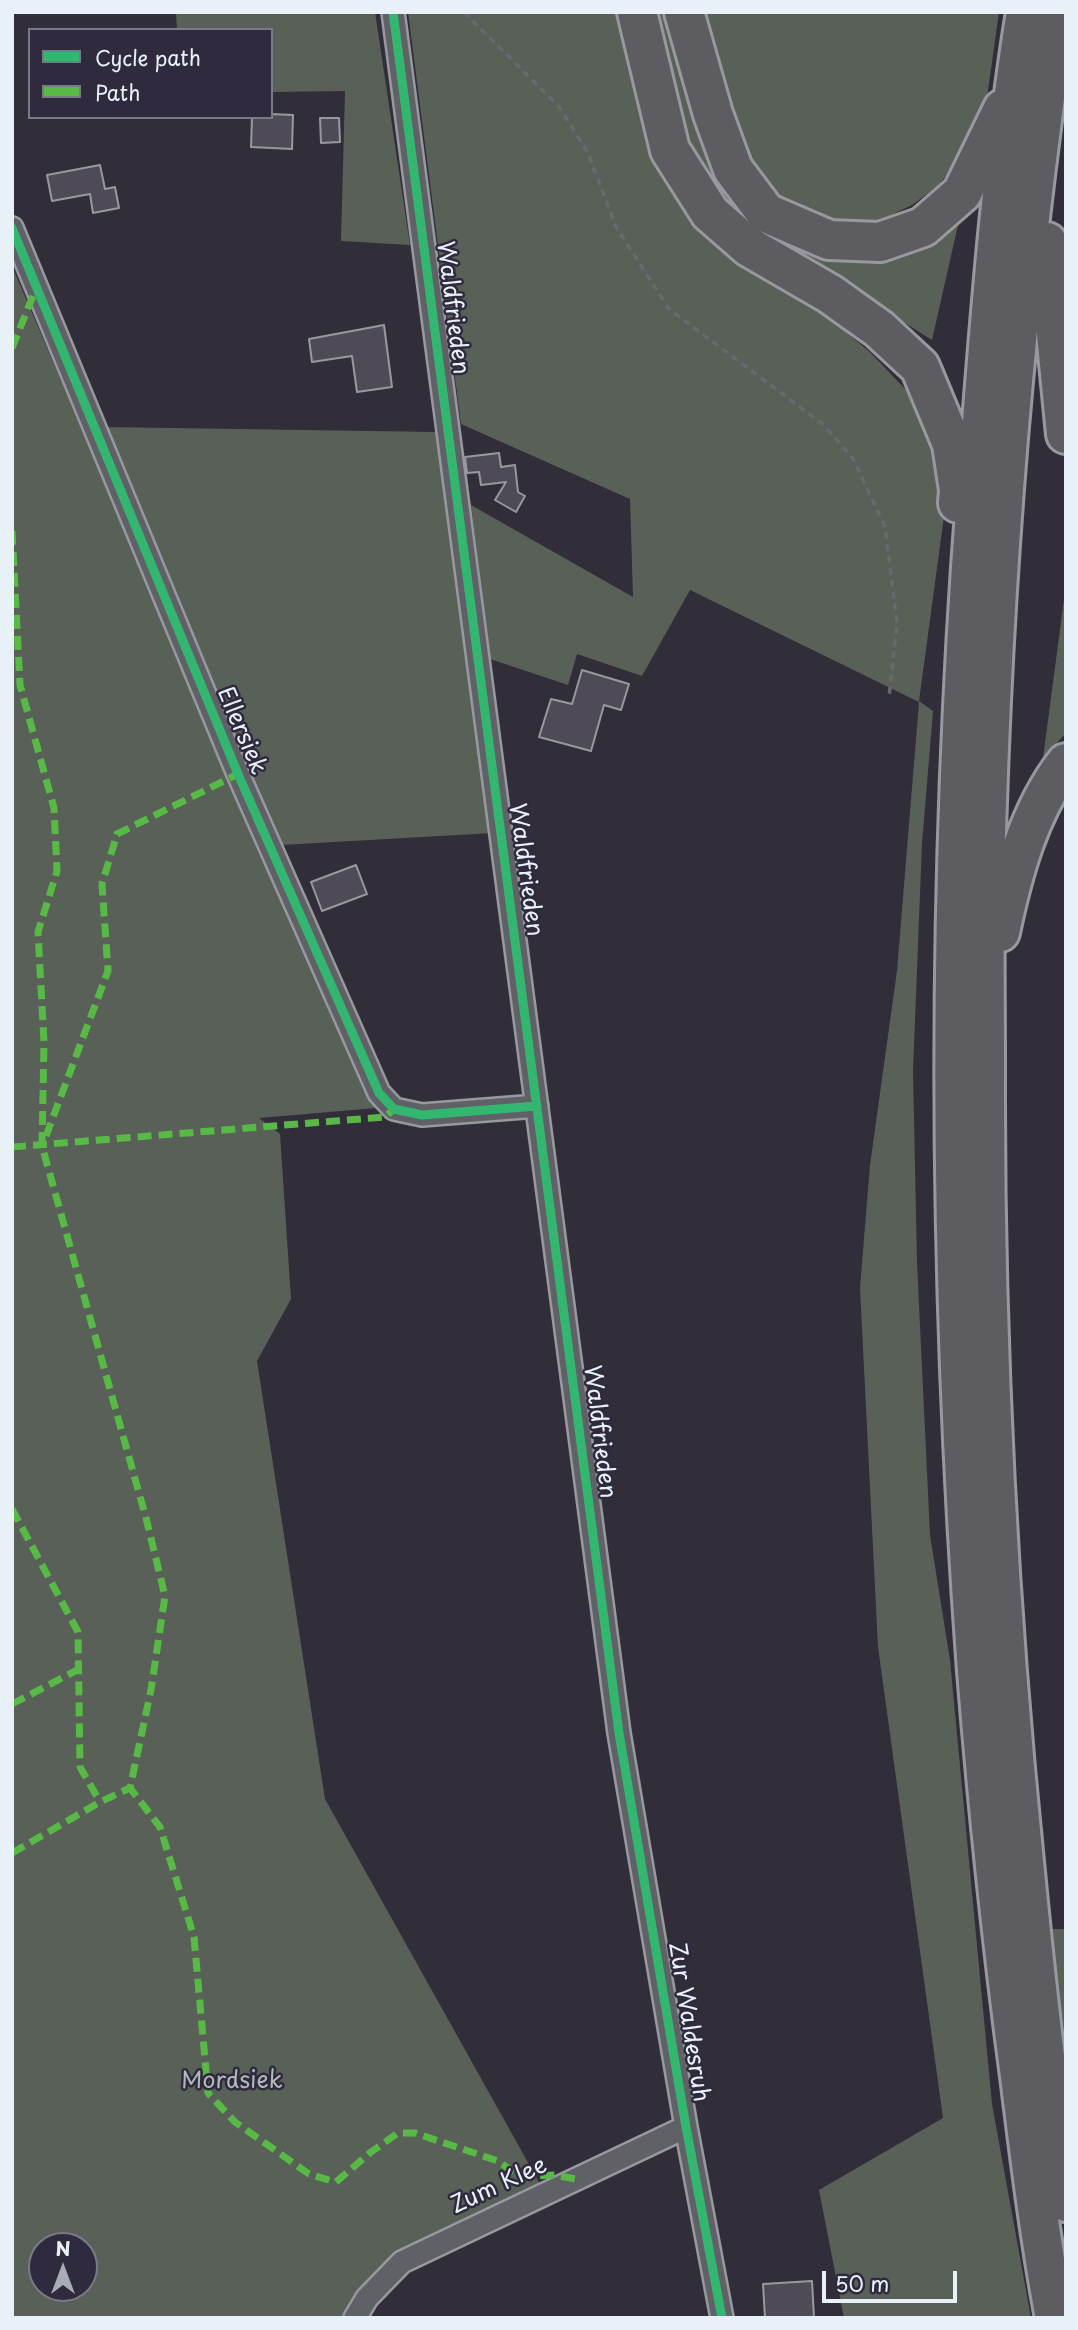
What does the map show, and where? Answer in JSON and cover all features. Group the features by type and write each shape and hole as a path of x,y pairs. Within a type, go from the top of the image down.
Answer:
{"highway":[{"path":"637,12 670,150 710,214 749,247 830,294 879,329 920,367 952,444 959,490 952,616 964,653"},
{"path":"684,12 713,114 733,169 766,213 829,240 880,242 923,227 962,193 999,120 1016,74"},
{"path":"1026,12 1016,74 986,381 964,653 956,874 954,1081 960,1381 970,1577 985,1776 1028,2143 1055,2318"},
{"path":"1057,12 1042,117 1008,439 993,654 985,872 984,1201 989,1393 999,1575 1015,1774 1035,1972 1066,2202"},
{"path":"1042,117 1051,294 1066,435"},
{"path":"985,1006 1003,916 1021,847 1066,764"}],"street":[{"name":"Waldfrieden","path":"393,12 619,1733"},
{"name":"Ellersiek","path":"12,228 238,774 379,1093 394,1109 422,1115 537,1106"},
{"name":"Zur Waldesruh","path":"619,1733 686,2127 722,2318"},
{"name":"Zum Klee","path":"355,2318 367,2298 402,2262 686,2127"}],"path":[{"path":"464,12 560,108 587,153 616,227 669,309 824,425 853,460 885,527 897,622 889,697"}],"green space":[{"path":"176,12 375,12 410,245 341,241 345,91 273,92 273,28 177,28"},
{"path":"408,12 619,12 745,264 829,318 871,353 906,390 938,455 947,494 919,701 933,711 922,843 913,1071 917,1263 930,1535 950,1660 992,2104 1031,2318 844,2318 819,2190 943,2118 878,1647 860,1288 870,1165 897,971 919,702 690,590 642,676 577,654 568,685 490,659 471,505 633,597 630,499 461,424"},
{"path":"653,12 665,12 693,121 717,181 751,220 827,260 897,256 958,225 932,340 832,277 747,230 710,190 685,131"},
{"path":"696,12 999,12 985,112 952,168 938,186 912,205 877,222 830,222 771,198 743,161"},
{"name":"Mordsiek","path":"12,266 376,1108 259,1118 280,1134 291,1299 257,1361 325,1799 545,2193 402,2262 355,2318 12,2318"},
{"path":"105,427 436,432 493,833 281,845"},
{"path":"1066,584 1066,733 1043,758"},
{"path":"1048,1929 1066,1929 1066,2041"}],"building":[{"path":"273,114 293,115 292,149 251,147 252,119 273,119"},
{"path":"320,118 339,118 340,142 321,143"},
{"path":"100,165 105,189 115,187 119,208 93,213 90,194 52,201 47,175"},
{"path":"384,325 392,387 357,392 352,356 312,362 309,339"},
{"path":"499,453 501,467 515,465 518,492 525,496 516,512 495,500 506,482 481,485 479,472 467,473 465,457"},
{"path":"582,670 629,684 621,710 604,705 591,751 539,737 551,699 572,704"},
{"path":"356,865 367,894 322,911 311,882"},
{"path":"812,2281 814,2318 765,2318 763,2284"}],"marked path":[{"path":"12,348 37,286"},
{"path":"12,531 20,685 54,808 57,871 38,932 44,1043 42,1146 146,1518 165,1596 151,1690 130,1788 160,1827 194,1937 208,2093 235,2122 309,2174 336,2182 398,2133 415,2133 498,2161 520,2177 554,2175 576,2179"},
{"path":"46,1136 108,971 102,884 117,834 238,774"},
{"path":"12,1147 385,1117 394,1109"},
{"path":"12,1509 78,1632 80,1767 100,1802"},
{"path":"12,1704 79,1669"},
{"path":"12,1853 100,1802 130,1788"}],"cycle path":[{"path":"393,12 619,1733 686,2127 722,2318"},
{"path":"12,228 238,774 379,1093 394,1109 422,1115 537,1106"}]}
